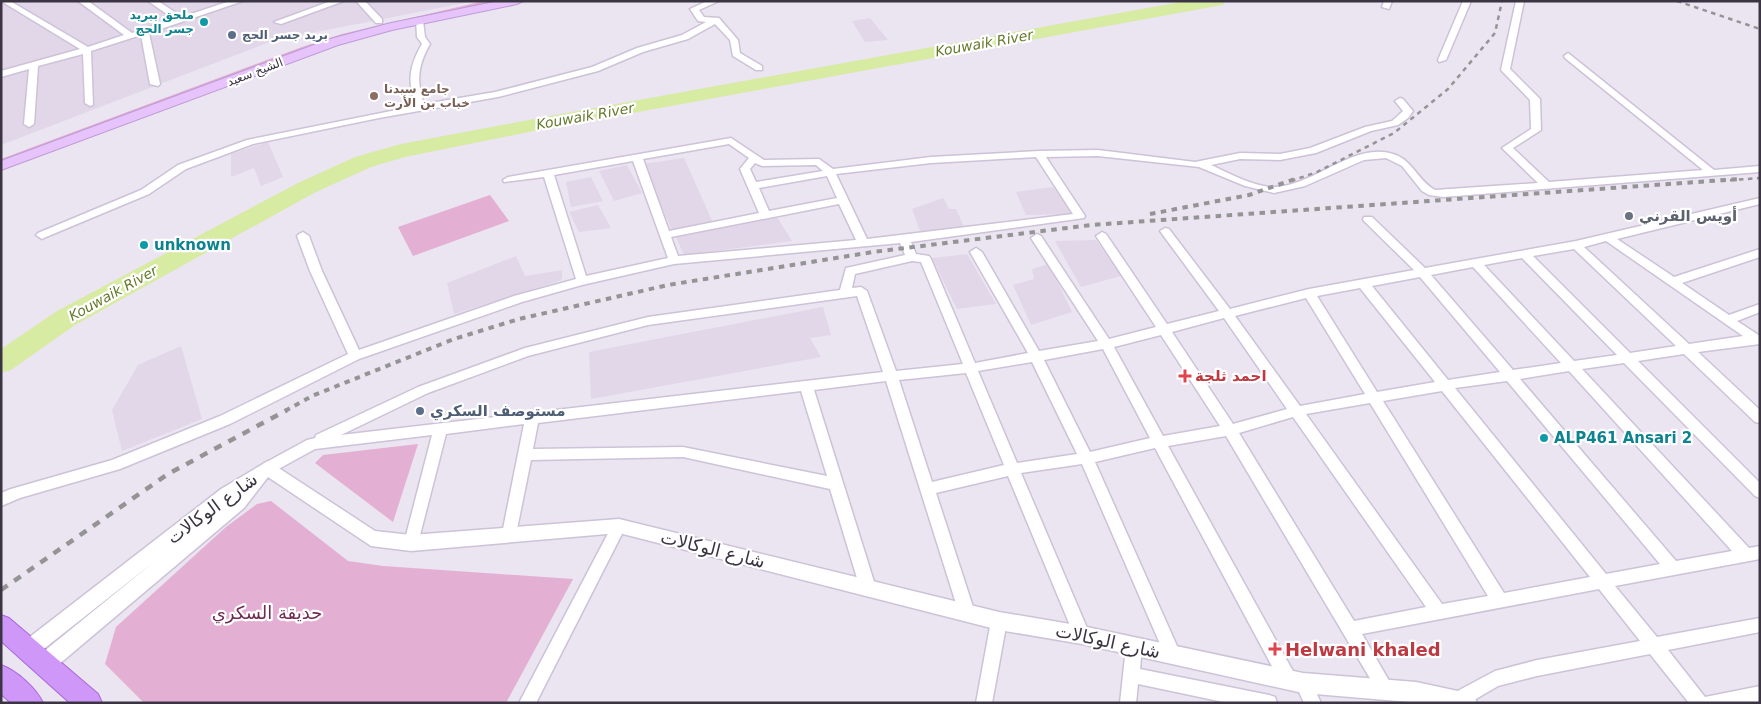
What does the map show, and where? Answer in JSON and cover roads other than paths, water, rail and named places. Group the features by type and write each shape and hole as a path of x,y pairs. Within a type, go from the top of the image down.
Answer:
{"main road":[{"name":"الشيخ سعيد","path":"1,154 250,61 340,30 462,1"},
{"name":"الشيخ سعيد","path":"1,166 334,42 419,21 517,1"},
{"path":"1,626 89,703"},
{"path":"1,677 30,703"}],"street":[{"path":"4,1 87,50"},
{"path":"82,1 131,36"},
{"path":"152,1 181,20"},
{"path":"1,74 87,50 239,1"},
{"path":"278,22 340,1"},
{"path":"360,1 379,21"},
{"path":"715,1 694,9 701,19 716,20 734,40 736,54 759,68"},
{"path":"1442,60 1464,12 1467,1"},
{"path":"1520,1 1505,70 1535,98 1536,130 1507,148 1546,185"},
{"path":"42,235 145,192 182,167 250,142 421,108 495,96 594,69 640,50 684,37 716,20"},
{"path":"419,21 421,37 426,44 417,59 412,83 421,108"},
{"path":"145,32 154,84"},
{"path":"87,50 90,104"},
{"path":"1568,56 1710,171"},
{"path":"29,124 34,66"},
{"path":"1202,165 1240,156 1280,157 1321,148 1368,129 1399,121 1408,111 1400,101"},
{"path":"508,180 731,141 762,163 819,162 830,172 862,242"},
{"path":"753,186 830,172 931,160 1098,153 1202,165 1275,190 1378,155 1395,157 1409,165 1422,188 1434,194 1710,171 1760,169"},
{"path":"1,500 16,493 115,465 226,420 355,356 518,299 582,282 674,260 904,239 1080,216 1039,154"},
{"path":"637,157 674,260"},
{"path":"754,158 745,169 765,215"},
{"path":"548,173 582,282"},
{"path":"665,235 843,200"},
{"path":"312,444 971,368 1106,344 1309,293 1523,253 1576,245 1760,202"},
{"path":"1368,219 1422,272 1673,568"},
{"path":"1165,231 1298,412 1438,612"},
{"path":"303,236 316,271 355,356"},
{"path":"1102,236 1230,430 1387,691"},
{"path":"1037,238 1106,344 1158,442 1296,681 1313,703"},
{"path":"1608,238 1757,340"},
{"path":"904,239 912,257"},
{"path":"1576,245 1760,418"},
{"path":"976,252 1036,357 1086,458 1173,655"},
{"path":"1523,253 1760,492"},
{"path":"1672,282 1760,253"},
{"path":"845,294 850,271 912,257 925,259 1082,635"},
{"path":"1475,262 1571,366 1753,554"},
{"path":"1363,283 1700,703"},
{"path":"37,656 238,503 268,468 312,444 423,390 525,352 648,320 861,292 891,376 967,613"},
{"path":"1309,293 1500,600"},
{"path":"1726,320 1760,308"},
{"path":"927,489 1013,469 1086,458 1158,442 1230,430 1298,412 1446,385 1757,340"},
{"path":"806,386 868,588"},
{"path":"508,534 532,418"},
{"path":"411,543 440,430"},
{"path":"525,455 683,452 836,484"},
{"name":"شارع الوكالات","path":"268,468 371,538 411,543 618,526 999,621 1082,635 1296,681 1387,691 1416,692 1460,702"},
{"path":"527,703 618,526"},
{"path":"1349,629 1753,554"},
{"path":"984,703 999,621"},
{"path":"1460,702 1495,679 1537,668 1760,625"},
{"path":"1128,703 1134,647"},
{"path":"1131,675 1269,703"},
{"path":"1710,703 1760,694"}],"waterway":[{"name":"Kouwaik River","path":"1,363 66,318 306,188 363,162 401,151 534,125 1217,1"}],"railway":[{"path":"1291,181 1317,172 1394,133 1448,89 1495,33 1502,1"},
{"path":"1677,1 1760,29"},
{"path":"1721,181 1760,178"},
{"path":"1150,214 1249,195 1295,179"},
{"path":"285,411 312,396 454,339 519,319 668,285 873,252 1091,225 1739,179"},
{"path":"1,590 168,474 287,410"}],"place":[{"name":"ملحق ببريد جسر الحج","path":"204,22"},
{"name":"بريد جسر الحج","path":"232,35"},
{"name":"جامع سيدنا خباب بن الأرت","path":"374,96"},
{"name":"أويس القرني","path":"1629,216"},
{"name":"unknown","path":"144,245"},
{"name":"احمد ثلجة","path":"1185,376"},
{"name":"مستوصف السكري","path":"420,411"},
{"name":"ALP461 Ansari 2","path":"1544,438"},
{"name":"Helwani khaled","path":"1275,649"}],"park label":[{"name":"حديقة السكري","path":"267,612"}]}
